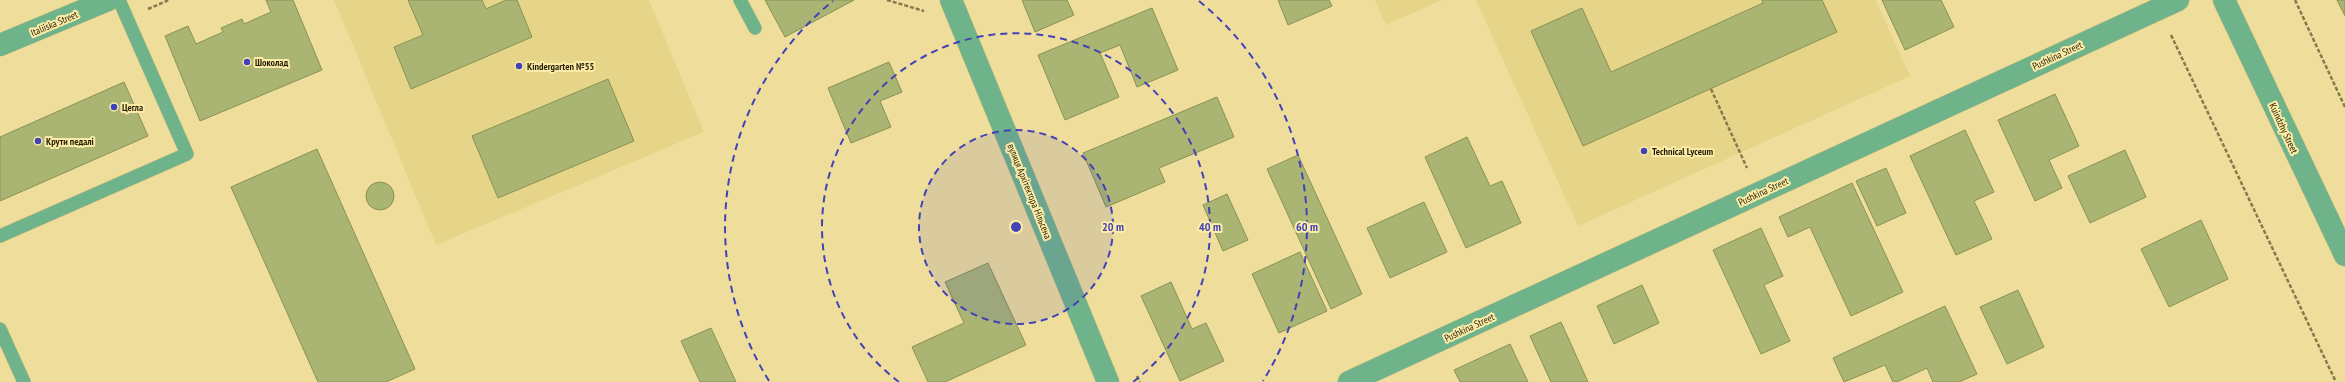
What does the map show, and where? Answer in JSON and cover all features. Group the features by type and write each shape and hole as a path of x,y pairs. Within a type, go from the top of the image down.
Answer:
{"street":[{"name":"Italiiska Street","path":"0,45 108,0"},
{"name":"вулиця Архітектора Нільсена","path":"951,0 1108,382"},
{"name":"Kuindzhy Street","path":"2224,0 2345,255"},
{"name":"Pushkina Street","path":"1349,382 2168,4"}],"lane":[{"path":"0,236 188,154 119,0"},
{"path":"740,0 755,28"},
{"path":"0,329 24,382"}],"path":[{"path":"887,0 924,11"},
{"path":"2295,0 2345,107"},
{"path":"2168,4 2336,382"},
{"path":"1710,89 1758,193"}],"shaded area":[{"name":"Kindergarten №55","path":"334,0 649,0 704,132 436,245"},
{"path":"1375,0 1442,0 1386,25"},
{"name":"Technical Lyceum","path":"1476,0 1876,0 1910,76 1578,226"}],"building":[{"path":"266,0 293,0 322,70 200,121 165,36 188,26 196,44 223,32 221,28 242,19 244,24 271,12"},
{"path":"408,0 482,0 486,9 506,0 517,0 532,37 411,89 394,47 423,35"},
{"path":"765,0 854,0 785,37"},
{"path":"1022,0 1067,0 1074,15 1035,32"},
{"path":"1278,0 1329,0 1332,6 1288,25"},
{"path":"1762,0 1822,0 1837,32 1583,146 1531,31 1582,8 1611,72 1763,3"},
{"path":"1882,0 1941,0 1954,27 1905,50"},
{"path":"2337,0 2345,0 2345,16"},
{"path":"1152,8 1178,70 1137,87 1120,45 1100,53 1119,97 1065,120 1038,55"},
{"path":"889,62 902,92 880,101 891,127 851,143 828,88"},
{"path":"608,79 634,141 498,198 472,136"},
{"path":"124,82 148,136 0,201 0,137"},
{"path":"2055,94 2079,146 2049,160 2062,188 2035,201 1998,120"},
{"path":"1217,97 1234,137 1159,168 1165,182 1106,207 1083,153"},
{"path":"1965,130 1994,192 1974,201 1992,239 1956,255 1910,156"},
{"path":"1467,137 1490,186 1502,181 1521,223 1466,248 1425,157"},
{"path":"317,149 415,369 386,382 318,382 231,187"},
{"path":"2125,150 2146,197 2090,223 2068,176"},
{"path":"1298,155 1362,294 1331,309 1267,169"},
{"path":"1886,168 1906,213 1877,226 1856,181"},
{"path":"380,182 386,183 390,186 393,190 393,202 390,206 386,209 380,210 374,209 370,206 367,202 366,196 367,190 370,186 374,183"},
{"path":"1852,183 1903,292 1851,316 1810,227 1788,237 1779,217"},
{"path":"1227,194 1248,240 1223,251 1203,205"},
{"path":"1424,202 1447,252 1390,278 1367,228"},
{"path":"2201,220 2228,279 2169,307 2141,249"},
{"path":"1761,228 1783,276 1764,285 1790,341 1761,354 1713,250"},
{"path":"1300,252 1327,311 1279,333 1252,274"},
{"path":"988,263 1026,345 945,382 928,382 912,347 964,323 945,282"},
{"path":"1171,282 1192,329 1206,323 1224,361 1180,381 1141,296"},
{"path":"1642,285 1659,323 1614,344 1597,306"},
{"path":"2018,290 2044,347 2007,364 1980,307"},
{"path":"1945,306 1977,374 1959,382 1933,382 1927,368 1897,382 1893,382 1885,365 1844,382 1833,358"},
{"path":"1561,322 1588,382 1551,382 1530,336"},
{"path":"711,328 736,382 700,382 681,341"},
{"path":"1510,344 1528,382 1460,382 1454,370"}],"place":[{"name":"Шоколад","path":"247,62"},
{"name":"Kindergarten №55","path":"519,66"},
{"name":"Цегла","path":"114,107"},
{"name":"Крути педалі","path":"38,141"},
{"name":"Technical Lyceum","path":"1644,151"}]}
